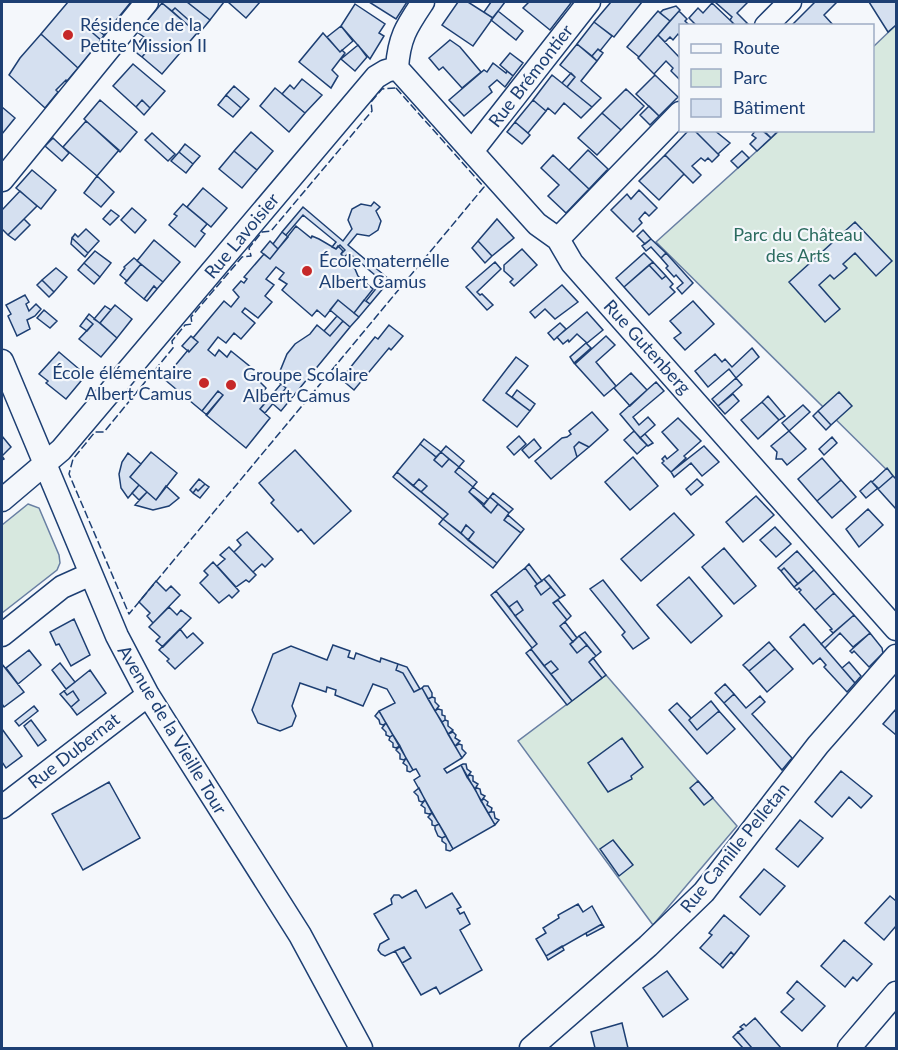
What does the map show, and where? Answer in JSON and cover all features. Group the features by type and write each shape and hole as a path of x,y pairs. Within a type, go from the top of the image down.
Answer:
{"street":[{"path":"2,180 147,2"},
{"path":"397,68 398,46 406,27 423,2"},
{"name":"Rue Brémontier","path":"472,150 589,2"},
{"path":"768,24 790,2"},
{"name":"Rue Gutenberg","path":"397,68 537,224 558,239 572,263 897,629"},
{"name":"Rue Lavoisier","path":"2,500 61,450 376,77 386,70 397,68"},
{"path":"558,239 679,115"},
{"name":"Avenue de la Vieille Tour","path":"2,361 117,636 148,695 300,936 361,1048"},
{"path":"2,635 62,587 91,574"},
{"name":"Rue Camille Pelletan","path":"531,1048 648,946 704,892 818,745 897,656"},
{"name":"Rue Dubernat","path":"2,807 148,695"},
{"path":"849,1048 897,993"}],"green space":[{"name":"Parc du Château des Arts","path":"896,25 896,479 656,242 778,132 874,132 874,46"},
{"path":"28,504 39,508 59,555 60,563 57,570 2,613 2,525"},
{"path":"606,675 737,826 653,925 518,741"}],"building":[{"name":"Résidence de la Petite Mission II","path":"68,2 131,2 104,35 90,24 87,28 101,40 78,68 41,34"},
{"path":"163,2 187,2 210,20 201,31 175,8 172,11"},
{"path":"187,2 224,2 210,20"},
{"path":"228,2 260,2 246,18"},
{"path":"369,2 407,2 396,19"},
{"path":"458,2 468,2 493,18 473,46 442,25"},
{"path":"491,2 505,2 493,18 484,12"},
{"path":"529,2 571,3 550,30 523,8"},
{"path":"611,2 642,2 614,37 594,22"},
{"path":"715,2 747,3 737,13 748,24 734,24 730,20 732,17"},
{"path":"815,2 837,2 824,15 832,24 793,24"},
{"path":"869,2 896,2 896,25 888,32"},
{"path":"162,3 197,33 162,74 142,57 149,49 140,41 144,37 137,32"},
{"path":"712,3 733,23 695,24 689,18 698,8 703,13"},
{"path":"355,4 385,24 379,33 384,36 370,59 341,26"},
{"path":"676,6 680,10 670,21 660,13 663,10"},
{"path":"175,8 201,31 198,34 172,11"},
{"path":"498,11 523,31 516,40 491,20"},
{"path":"658,11 670,21 639,57 627,47"},
{"path":"679,11 687,19 685,21 688,24 679,24 679,35 673,40 670,37 665,42 658,35"},
{"path":"594,22 612,36 600,51 598,49 592,56 577,44"},
{"path":"90,24 104,35 101,40 87,28"},
{"path":"341,26 353,41 340,52 327,37"},
{"path":"323,33 340,52 342,50 345,53 332,70 338,76 331,88 299,62"},
{"path":"41,34 78,68 56,90 58,92 45,108 9,75"},
{"path":"658,35 679,57 679,79 671,71 673,68 666,61 654,74 638,58"},
{"path":"450,40 460,47 481,72 462,88 443,67 439,70 429,58"},
{"path":"140,41 149,49 142,57 133,50"},
{"path":"577,44 597,61 581,81 601,98 592,107 567,87 575,77 560,65"},
{"path":"358,45 367,57 355,71 341,59"},
{"path":"598,49 603,53 597,61 592,56"},
{"path":"510,53 523,63 513,76 500,65"},
{"path":"493,63 513,76 505,87 497,80 489,87 492,92 464,116 449,100 484,70 487,72"},
{"path":"133,64 165,91 150,108 142,100 136,107 113,86"},
{"path":"571,73 575,77 567,87 562,83"},
{"path":"552,75 592,107 581,118 564,103 555,114 548,108 546,111 533,100"},
{"path":"655,75 678,97 659,116 636,94"},
{"path":"302,79 322,95 305,113 282,94 290,85 294,89"},
{"path":"234,86 249,99 241,108 226,95"},
{"path":"275,88 305,113 289,132 260,106"},
{"path":"626,89 644,106 621,130 602,113"},
{"path":"226,95 241,108 233,117 218,105"},
{"path":"100,100 137,132 120,152 84,119"},
{"path":"142,100 150,108 144,115 136,107"},
{"path":"533,100 546,111 528,133 515,122"},
{"path":"649,106 659,116 650,125 640,115"},
{"path":"2,107 15,118 2,134"},
{"path":"602,113 621,130 597,155 578,138"},
{"path":"86,121 119,150 97,176 63,147"},
{"path":"515,122 530,135 522,144 507,132"},
{"path":"251,132 273,151 257,170 234,151"},
{"path":"687,132 696,132 719,155 712,162 708,158 705,161 701,158 692,166 701,175 693,183 665,155"},
{"path":"696,132 716,132 730,143 718,154"},
{"path":"754,132 765,132 771,138 757,151 750,144 756,138 752,135"},
{"path":"764,132 777,132 771,138"},
{"path":"152,133 175,154 168,161 145,140"},
{"path":"53,138 69,153 62,161 45,146"},
{"path":"185,144 200,156 193,164 179,152"},
{"path":"588,150 608,169 589,189 569,170"},
{"path":"234,151 257,170 242,188 219,169"},
{"path":"742,151 749,158 738,168 731,161"},
{"path":"179,152 193,164 186,173 171,161"},
{"path":"553,155 589,189 566,213 548,196 559,185 541,168"},
{"path":"665,155 684,174 659,200 639,181"},
{"path":"32,170 56,190 41,209 16,188"},
{"path":"97,176 114,192 101,207 84,193"},
{"path":"203,188 227,208 211,227 187,207"},
{"path":"639,190 657,208 649,216 645,212 639,219 642,223 633,232 611,210 627,194 631,199"},
{"path":"20,191 37,206 8,235 2,229 2,210"},
{"path":"374,202 380,207 376,211 381,221 378,230 369,236 357,234 348,245 390,280 370,304 366,301 382,281 349,253 344,257 341,254 345,250 340,245 336,249 332,247 336,242 303,215 286,235 282,232 303,207 343,241 352,229 348,220 352,209 361,204 371,206"},
{"path":"183,204 207,224 201,231 205,234 195,247 169,225 177,216 174,214"},
{"path":"132,208 146,220 135,233 121,220"},
{"path":"111,210 119,216 110,225 103,219"},
{"path":"24,219 30,225 15,240 8,235"},
{"path":"497,219 514,238 492,256 478,241"},
{"path":"855,222 892,261 876,276 855,253 843,264 847,268 834,279 830,275 819,285 840,309 825,322 789,282"},
{"path":"296,226 311,238 312,236 319,239 336,249 338,246 343,251 341,254 355,269 358,276 373,289 354,313 338,300 325,317 317,310 312,316 282,290 287,284 279,279 284,273 276,267 266,279 274,285 265,296 272,302 258,318 245,308 242,312 255,323 241,339 234,333 226,343 218,337 208,350 215,356 219,350 227,357 231,351 263,377 259,381 266,388 261,394 268,400 260,409 270,418 246,448 206,415 223,395 218,391 202,411 164,379 188,350 189,352 198,342 193,338 224,301 231,307 239,297 233,290 241,281 244,283 247,279 244,277 264,254 270,259"},
{"path":"86,229 99,241 88,253 72,238 75,234 78,237"},
{"path":"643,230 651,239 645,244 637,236"},
{"path":"282,232 288,237 278,249 273,244"},
{"path":"72,238 88,253 85,257 71,244"},
{"path":"651,239 666,253 661,258 651,247 646,251 642,246"},
{"path":"154,240 180,262 163,282 137,261"},
{"path":"270,241 278,249 270,259 261,252"},
{"path":"478,241 492,256 485,263 472,248"},
{"path":"522,249 537,265 514,286 510,282 513,279 504,271 504,265"},
{"path":"95,251 111,263 100,277 84,263"},
{"path":"644,253 653,262 624,287 616,278"},
{"path":"666,253 693,283 682,294 677,288 683,283 666,268 668,266 661,258"},
{"path":"134,258 141,264 127,281 120,275 124,267"},
{"path":"495,262 501,269 477,292 493,305 487,310 466,287"},
{"path":"653,262 666,276 662,279 649,265"},
{"path":"84,263 100,277 94,284 78,270"},
{"path":"141,264 163,282 157,289 154,286 144,299 125,283"},
{"path":"649,265 662,279 666,276 673,284 670,287 675,292 649,315 624,287"},
{"path":"56,268 67,277 54,292 42,280"},
{"path":"42,280 54,292 49,297 37,285"},
{"path":"562,285 578,302 555,319 545,309 535,318 530,312"},
{"path":"154,286 157,289 147,301 144,299"},
{"path":"25,295 29,302 26,304 29,311 36,304 41,309 27,320 30,329 17,336 6,305"},
{"path":"338,300 359,317 350,327 330,310"},
{"path":"364,300 370,304 359,317 354,313"},
{"path":"693,301 714,324 685,350 674,338 681,333 670,321"},
{"path":"115,305 132,319 117,338 100,323"},
{"path":"105,306 111,310 100,323 94,319"},
{"path":"44,310 57,321 50,328 37,318"},
{"path":"587,312 603,330 587,343 577,334 569,342 568,340 563,344 557,337"},
{"path":"89,314 117,338 101,357 79,339 93,324 86,318"},
{"path":"337,316 343,321 330,336 324,331"},
{"path":"86,318 93,324 87,331 80,326"},
{"path":"343,321 350,327 281,411 273,404 286,388 274,378 280,371 287,354 317,325 330,336"},
{"path":"560,323 566,329 554,340 548,333"},
{"path":"389,325 403,336 391,350 389,348 354,390 341,379 375,337 378,339"},
{"path":"191,336 198,342 189,352 182,346"},
{"path":"606,336 615,345 596,362 616,386 604,396 575,364"},
{"path":"586,343 591,348 574,363 570,357"},
{"path":"752,348 759,357 736,378 729,369 708,387 695,371 715,354 722,362 725,359 732,367"},
{"path":"59,352 86,375 66,399 46,383 48,381 39,374"},
{"path":"516,357 528,366 506,393 530,411 517,427 483,400"},
{"path":"631,373 647,390 630,406 614,388"},
{"path":"736,378 742,385 718,406 712,399"},
{"path":"656,382 664,391 633,417 639,425 648,417 655,425 640,438 620,414"},
{"path":"281,384 286,388 265,413 260,409"},
{"path":"517,390 535,404 530,411 512,397"},
{"path":"218,391 223,395 207,415 202,411"},
{"path":"839,392 852,406 831,425 818,411"},
{"path":"733,394 739,401 725,414 718,406"},
{"path":"768,396 785,416 779,420 762,402"},
{"path":"762,402 779,420 758,439 741,420"},
{"path":"803,405 810,412 789,431 782,423"},
{"path":"818,411 831,425 826,430 813,416"},
{"path":"592,412 608,430 589,447 579,442 574,447 577,457 551,479 535,461 562,438 571,434 569,431"},
{"path":"678,418 701,441 671,472 662,463 664,461 662,459 665,456 667,459 678,450 662,432"},
{"path":"634,431 647,445 637,454 624,440"},
{"path":"789,431 806,449 787,465 782,459 776,459 777,452 771,446"},
{"path":"645,434 653,443 648,446 640,438"},
{"path":"2,436 11,447 2,456"},
{"path":"519,436 526,444 514,455 507,447"},
{"path":"832,437 837,443 824,455 819,449"},
{"path":"424,439 441,452 436,457 420,444"},
{"path":"534,439 541,448 529,458 522,450"},
{"path":"579,442 589,447 577,457 574,447"},
{"path":"420,444 436,457 434,460 442,467 449,459 459,467 455,472 473,487 469,492 491,513 498,504 509,513 504,520 521,533 497,563 468,540 474,532 466,525 461,533 443,519 448,514 421,492 427,486 419,479 413,486 397,472"},
{"path":"446,446 464,461 459,467 441,452"},
{"path":"704,446 719,462 702,476 691,463 674,477 671,472"},
{"path":"295,450 351,511 314,544 301,529 298,532 271,503 274,500 259,483"},
{"path":"151,452 177,473 156,500 130,477"},
{"path":"441,452 449,459 442,467 434,460"},
{"path":"128,453 141,464 130,477 139,485 128,498 121,488 119,474 122,462"},
{"path":"633,457 658,486 630,510 605,482"},
{"path":"822,458 841,480 817,501 798,479"},
{"path":"459,467 477,482 473,487 455,472"},
{"path":"887,468 893,476 878,489 872,482"},
{"path":"397,472 448,514 443,519 393,477"},
{"path":"893,476 896,479 896,509 878,489"},
{"path":"199,479 205,484 193,493 190,490"},
{"path":"419,479 427,486 421,492 413,486"},
{"path":"697,479 703,485 691,495 686,489"},
{"path":"841,480 856,497 832,518 817,501"},
{"path":"871,481 878,488 866,498 860,491"},
{"path":"205,484 209,487 200,498 193,493 196,489 198,491"},
{"path":"139,485 147,492 139,500 132,493"},
{"path":"166,486 179,498 169,506 153,510 135,505 147,492 156,500"},
{"path":"473,487 488,499 484,504 469,492"},
{"path":"493,493 513,509 509,513 490,497"},
{"path":"756,496 774,515 743,542 726,522"},
{"path":"490,497 498,504 491,513 483,506"},
{"path":"868,509 883,525 859,547 846,529"},
{"path":"674,513 694,535 641,581 621,559"},
{"path":"508,515 524,529 521,533 504,520"},
{"path":"443,519 497,563 493,568 439,524"},
{"path":"466,525 474,532 468,540 461,533"},
{"path":"775,527 791,544 776,557 760,540"},
{"path":"247,532 273,559 265,567 262,564 253,572 234,552 241,545 237,540"},
{"path":"229,547 256,575 249,582 246,580 236,587 217,566 225,559 220,555"},
{"path":"724,548 756,586 734,604 702,567"},
{"path":"797,551 814,570 798,584 784,568 781,571 778,568"},
{"path":"213,562 239,591 232,598 229,595 219,603 200,583 208,575 204,571"},
{"path":"529,564 542,581 537,584 525,568"},
{"path":"525,568 537,584 535,586 541,595 551,587 560,598 553,603 567,620 560,626 573,642 570,644 577,653 587,645 596,656 589,662 602,678 572,701 551,674 558,669 551,661 544,666 531,649 537,644 515,616 523,610 517,601 509,607 496,591"},
{"path":"784,568 798,584 794,587 781,571"},
{"path":"814,570 834,593 815,610 799,592 801,590 794,587"},
{"path":"549,575 565,595 560,598 544,579"},
{"path":"689,577 722,616 691,643 657,605"},
{"path":"544,579 551,587 541,595 535,586"},
{"path":"603,580 649,638 633,649 622,635 625,632 590,589"},
{"path":"156,581 166,591 171,586 180,595 153,623 147,616 150,613 139,602"},
{"path":"496,591 537,644 532,648 491,595"},
{"path":"834,593 854,615 833,633 815,610"},
{"path":"558,600 571,616 567,620 553,603"},
{"path":"517,601 523,610 515,616 509,607"},
{"path":"169,607 177,615 181,610 191,618 163,647 156,641 160,637 149,627"},
{"path":"854,615 870,633 853,647 840,633 825,648 821,644"},
{"path":"74,619 90,655 71,666 50,632"},
{"path":"565,622 577,638 573,642 560,626"},
{"path":"804,624 855,683 847,692 824,667 826,665 820,658 813,664 790,637"},
{"path":"180,629 187,638 193,633 203,643 175,669 167,661 169,659 159,650"},
{"path":"585,632 601,652 596,656 579,636"},
{"path":"870,633 882,648 883,653 869,667 854,651 852,653 850,651"},
{"path":"579,636 587,645 577,653 570,644"},
{"path":"769,642 775,649 749,671 743,665"},
{"path":"333,645 350,651 348,657 354,659 356,653 380,662 381,658 398,664 396,670 403,673 414,692 422,688 462,758 444,769 447,773 461,765 495,825 453,849 414,780 420,776 416,769 413,770 379,711 395,703 387,689 373,684 363,706 335,695 336,690 327,687 326,692 300,683 292,706 296,716 292,726 280,731 258,723 252,710 273,654 291,646 327,660"},
{"path":"531,649 572,701 567,705 526,653"},
{"path":"775,649 793,669 767,692 749,671"},
{"path":"29,650 41,665 18,684 6,668"},
{"path":"593,658 606,675 602,678 589,662"},
{"path":"551,661 558,669 551,674 544,666"},
{"path":"849,662 861,676 855,683 842,668"},
{"path":"60,663 75,682 66,689 52,670"},
{"path":"2,664 24,692 4,707 2,704"},
{"path":"398,664 407,667 420,689 414,692 403,673 396,670"},
{"path":"90,670 106,693 77,715 71,707 79,700 73,691 67,695 64,691"},
{"path":"725,684 734,694 724,703 715,693"},
{"path":"428,686 432,693 432,697 428,699 422,688"},
{"path":"64,691 67,695 73,691 79,700 71,707 60,694"},
{"path":"734,694 746,708 760,696 765,702 752,714 792,758 782,770 724,703"},
{"path":"432,697 439,706 435,711 428,699"},
{"path":"711,701 719,711 697,730 689,720"},
{"path":"677,703 691,718 689,720 697,730 719,711 735,729 707,754 669,710"},
{"path":"34,706 38,711 19,726 15,721"},
{"path":"896,709 896,735 883,724"},
{"path":"442,710 442,715 445,716 442,722 435,711"},
{"path":"379,711 386,723 383,725 375,716"},
{"path":"31,720 46,740 38,746 24,726"},
{"path":"445,720 453,730 448,734 442,722"},
{"path":"386,723 393,735 390,737 382,728"},
{"path":"2,729 22,756 6,768 2,762"},
{"path":"453,732 456,735 455,738 460,741 455,746 448,734"},
{"path":"393,735 400,746 396,748 389,740"},
{"path":"622,738 643,767 631,776 632,779 608,792 588,763"},
{"path":"459,744 466,753 462,758 455,746"},
{"path":"400,746 406,758 404,760 400,759 400,754 396,750"},
{"path":"406,758 413,770 410,772 403,763"},
{"path":"466,764 467,769 471,772 467,777 461,765"},
{"path":"841,771 872,796 861,808 849,797 832,817 815,802"},
{"path":"470,775 478,784 475,789 467,777"},
{"path":"698,781 713,798 704,805 690,788"},
{"path":"109,782 140,838 83,870 52,814"},
{"path":"419,788 425,800 422,802 414,792"},
{"path":"477,788 485,796 481,801 475,789"},
{"path":"484,799 492,808 491,812 488,813 481,801"},
{"path":"425,800 432,813 425,813 425,808 421,805"},
{"path":"494,812 495,818 499,820 495,825 488,813"},
{"path":"432,813 439,824 435,826 428,817"},
{"path":"800,820 823,838 798,867 776,849"},
{"path":"439,824 446,836 442,838 438,836 435,829 435,826"},
{"path":"446,836 453,849 450,851 446,850 446,844 442,841 442,838"},
{"path":"613,840 633,865 619,876 600,849"},
{"path":"764,869 785,886 760,915 740,897"},
{"path":"416,890 426,908 452,893 461,907 457,909 460,914 464,912 470,924 460,930 482,970 440,994 436,987 421,995 402,963 411,958 404,947 385,956 378,950 380,944 389,939 374,914 392,904 391,899 394,895 402,898"},
{"path":"890,896 896,901 896,926 884,940 865,923"},
{"path":"578,904 583,912 592,906 602,924 546,956 536,939 546,933 543,928 559,918 558,915"},
{"path":"724,915 749,936 734,955 731,952 720,965 700,948 712,935 709,933"},
{"path":"602,924 604,927 587,936 586,933"},
{"path":"844,940 872,964 857,981 853,977 845,987 821,966"},
{"path":"562,946 564,950 548,960 546,956"},
{"path":"404,947 411,958 402,963 395,951"},
{"path":"731,952 734,955 723,968 720,965"},
{"path":"667,971 688,999 663,1017 643,988"},
{"path":"797,981 825,1006 802,1031 781,1012 794,999 787,993"},
{"path":"755,1018 781,1048 752,1048 738,1032 743,1029 740,1027 744,1024 746,1026"},
{"path":"622,1023 628,1048 595,1048 591,1032"},
{"path":"738,1032 752,1048 743,1048 733,1037"}],"fence":[{"path":"396,88 484,187 129,614 69,474 73,459 95,432 104,432 173,348 172,341 185,325 192,324 191,317 242,257 251,256 249,248 262,232 271,231 372,111 371,102 382,89 396,88"}],"place":[{"name":"Résidence de la Petite Mission II","path":"68,35"},
{"name":"École maternelle Albert Camus","path":"307,271"},
{"name":"École élémentaire Albert Camus","path":"204,383"},
{"name":"Groupe Scolaire Albert Camus","path":"231,385"}]}
